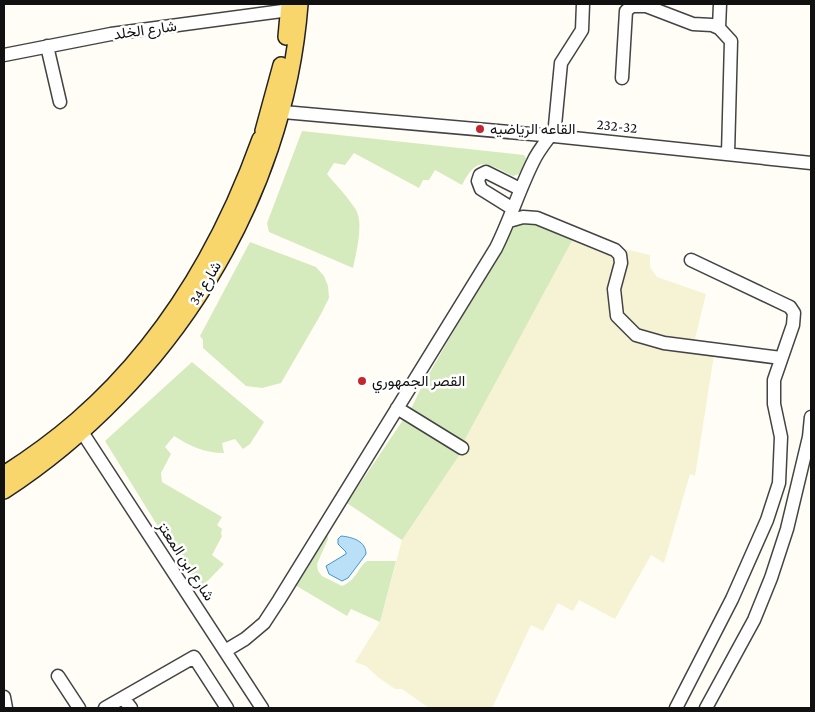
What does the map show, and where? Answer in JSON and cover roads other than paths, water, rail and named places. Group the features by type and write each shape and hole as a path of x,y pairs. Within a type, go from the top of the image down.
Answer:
{"main road":[{"name":"شارع 34","path":"4,491 48,460 82,432 117,399 172,334 194,301 222,254 247,206 267,159 275,111 292,60 294,7"},
{"name":"شارع 34","path":"4,474 41,449 78,420 120,377 164,325 197,274 226,222 262,135 275,111"}],"street":[{"path":"225,651 245,639 264,623 496,248 534,160 552,136 561,63 582,30 583,4"},
{"path":"719,28 720,4"},
{"path":"622,78 626,11 632,6 646,6 693,24 719,28 731,41 728,154"},
{"name":"شارع الخلد","path":"4,55 111,34 294,7"},
{"path":"47,46 60,102"},
{"name":"232-32","path":"275,111 552,136 811,163"},
{"path":"520,189 486,172 480,175 478,181 481,189 511,215 537,218 615,250 620,255 622,263 614,290 617,316 636,335 664,343 781,358"},
{"path":"676,708 732,600 767,520 779,483 781,437 776,416 774,380 793,325 794,313 790,307 691,260"},
{"path":"397,408 462,448"},
{"path":"706,708 754,620 771,578 787,529 811,417"},
{"name":"شارع ابن المعتز","path":"82,432 262,708"},
{"path":"105,708 127,703 194,656 227,708"},
{"path":"58,676 79,708"},
{"path":"4,697 6,708"}],"water":[{"path":"341,536 350,537 361,543 366,554 348,578 342,581 329,574 326,566 346,554 338,544 338,539"}],"place":[{"name":"القاعه الرياضيه","path":"480,129"},
{"name":"القصر الجمهوري","path":"362,381"}]}
